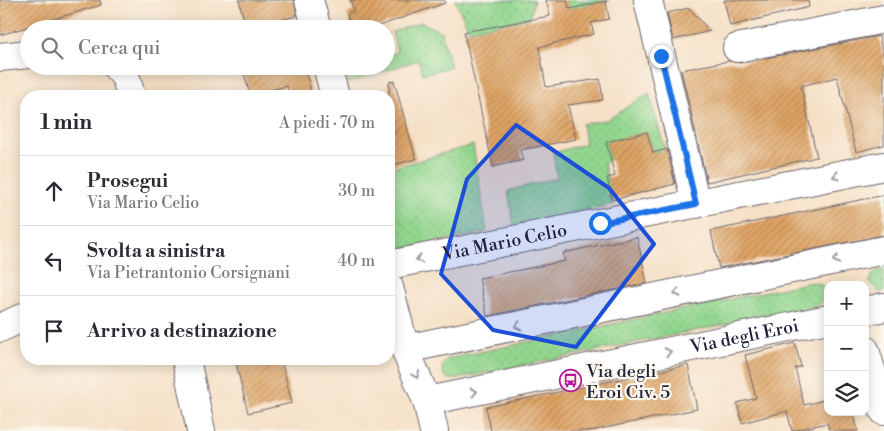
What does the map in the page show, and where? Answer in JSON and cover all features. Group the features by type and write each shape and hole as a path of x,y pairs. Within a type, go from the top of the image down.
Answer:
{"street":[{"path":"308,0 314,20"},
{"path":"648,0 696,204"},
{"path":"737,48 884,19"},
{"path":"0,57 20,55"},
{"path":"124,75 129,90"},
{"path":"329,75 333,90"},
{"name":"Via Mario Celio","path":"395,264 884,166"},
{"path":"405,349 884,250"},
{"path":"869,310 884,307"},
{"path":"395,310 405,349 427,401 434,431"},
{"path":"0,328 20,319"},
{"name":"Via degli Eroi","path":"427,401 824,320"},
{"path":"869,363 884,411"},
{"path":"187,365 201,431"}],"highlighted area":[{"path":"516,125 609,188 654,244 576,347 493,330 441,274 467,179"}],"green space":[{"path":"455,0 534,0 530,18 469,30"},
{"path":"567,0 610,0 569,9"},
{"path":"422,22 441,32 451,67 423,74 418,60 395,68 395,53 397,52 395,31"},
{"path":"346,75 372,75 348,83"},
{"path":"649,93 665,150 653,153 647,132 606,142 610,159 604,164 613,204 514,226 508,191 557,178 553,153 585,144 582,124 607,120"},
{"path":"473,145 487,232 396,250 395,167"},
{"path":"884,269 884,291 879,292 869,282 871,276"},
{"path":"811,282 824,287 824,300 817,306 455,379 449,379 444,376 442,367 447,359"}],"building":[{"path":"0,0 100,0 101,5 50,20 20,20 20,29 0,35"},
{"path":"239,0 294,0 297,16 280,20 244,20"},
{"path":"350,0 444,0 445,3 395,20 349,20 347,14 354,11"},
{"path":"546,0 567,0 569,9 606,1 609,19 591,23 594,34 539,47 546,87 600,79 603,100 568,105 576,139 520,150 523,160 493,167 464,32 550,16"},
{"path":"724,0 808,0 809,7 730,26"},
{"path":"689,8 710,31 673,40 667,13"},
{"path":"879,36 884,60 884,145 856,152 837,77 801,86 817,157 707,182 681,70 729,61 740,63"},
{"path":"244,75 306,75 310,90 288,90 287,86 271,90 249,90"},
{"path":"394,81 416,159 395,164 395,90 389,90 389,82"},
{"path":"647,132 653,153 667,149 675,184 612,200 607,178 615,176 606,142"},
{"path":"884,195 884,235 719,268 711,231"},
{"path":"637,237 647,283 487,316 479,278 565,261 563,253"},
{"path":"795,343 801,367 795,368 804,405 824,400 824,416 854,416 858,431 830,431 827,423 792,431 787,411 742,423 737,403 756,398 745,355"},
{"path":"236,365 282,365 292,403 248,413"},
{"path":"688,365 697,409 590,431 491,431 486,407"}],"place":[{"name":"Via degli Eroi Civ. 5","path":"570,381"}],"route":[{"path":"600,223 696,204 661,56"}]}
